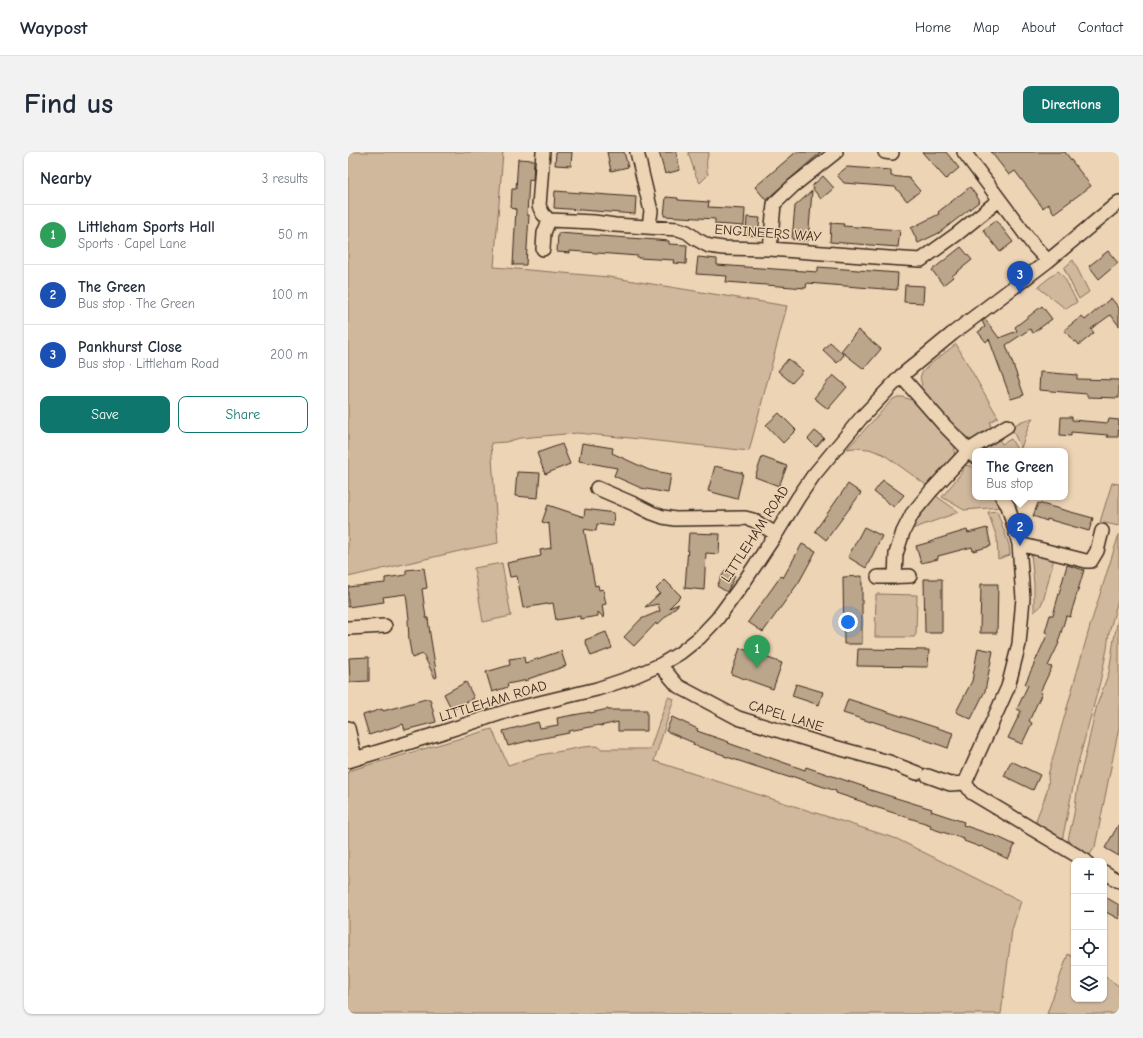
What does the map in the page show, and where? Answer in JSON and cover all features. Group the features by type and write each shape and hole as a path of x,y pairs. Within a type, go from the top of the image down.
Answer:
{"street":[{"path":"543,152 539,206 543,214 549,220 544,233 543,249"},
{"path":"637,152 651,212 649,226"},
{"path":"770,249 774,204 793,186 836,152"},
{"path":"964,152 1034,246 1048,261"},
{"name":"ENGINEERS WAY","path":"549,220 649,226 682,230 709,246 723,248 770,249 921,260 1000,200"},
{"name":"LITTLEHAM ROAD","path":"352,759 440,734 514,709 597,689 630,678 660,665 680,653 699,638 717,619 742,585 813,476 861,418 901,376 952,334 1048,261 1119,202"},
{"path":"895,577 896,554 903,532 912,514 931,491 972,453 944,425 901,376"},
{"path":"978,448 1007,426"},
{"path":"597,488 662,517 675,519 745,518 753,520 776,534"},
{"path":"1004,500 1008,506 1019,544 1023,598 1019,644 1008,687 965,783 972,794 1081,858"},
{"path":"1019,544 1091,561 1097,551 1102,531"},
{"path":"878,577 910,576"},
{"path":"348,628 385,626"},
{"name":"CAPEL LANE","path":"660,665 678,686 738,718 816,742 889,762 950,784 965,783"},
{"path":"348,728 352,759"},
{"path":"1107,873 1119,881"}],"shaded area":[{"path":"348,152 503,152 494,267 609,277 787,306 749,451 577,433 520,438 506,442 491,443 498,543 348,577"},
{"path":"688,152 709,152 707,158 708,175 700,183 696,176"},
{"path":"1073,260 1089,292 1079,299 1064,268"},
{"path":"1058,271 1066,280 1077,302 1066,309 1039,288 1039,286"},
{"path":"956,344 998,417 990,422 990,429 986,434 973,440 965,438 920,387 922,385 920,379 922,373 933,362"},
{"path":"898,397 911,400 913,398 950,439 955,447 954,457 929,487 883,454 869,449 847,449 893,399"},
{"path":"1033,418 1021,448 1011,427 1022,421"},
{"path":"996,438 999,439 1002,444 1011,439 1016,448 986,448 986,445"},
{"path":"964,465 972,467 972,500 998,500 1002,507 964,510 942,497 963,471"},
{"path":"1112,483 1119,484 1119,526 1100,522"},
{"path":"936,496 959,512 912,529 924,510"},
{"path":"997,511 1009,545 1010,555 998,559 997,538 988,512"},
{"path":"1119,534 1119,596 1109,633 1100,682 1077,767 1062,841 1040,828 1036,821 1047,792 1049,780 1048,775 1090,626"},
{"path":"1031,553 1054,558 1044,598 1040,607 1034,612 1034,584"},
{"path":"502,563 511,616 483,622 474,568"},
{"path":"876,594 917,595 916,634 914,637 875,637"},
{"path":"1119,614 1119,727 1095,847 1089,856 1067,844 1074,814 1078,785 1097,705 1109,672"},
{"path":"668,697 674,699 654,761 897,839 1021,901 1012,930 1001,1014 348,1014 348,771 492,729 508,765 540,755 583,747 596,746 602,749 650,749"},
{"path":"1068,954 1071,956 1071,1002 1107,1002 1107,978 1119,986 1119,1014 1047,1014"}],"building":[{"path":"556,152 572,152 571,166 555,165"},
{"path":"607,152 624,152 628,167 611,171"},
{"path":"659,152 676,152 680,170 665,174"},
{"path":"796,152 821,152 766,200 755,187"},
{"path":"922,152 946,152 959,168 946,179"},
{"path":"991,152 1065,152 1091,186 1054,213 1048,204 1043,208 1015,171 1009,175"},
{"path":"518,159 534,160 533,180 529,179 527,215 529,215 526,265 513,265 516,209 511,208 512,189 516,189"},
{"path":"847,167 891,170 891,176 909,178 920,191 907,201 895,187 844,183 837,175"},
{"path":"823,176 834,188 821,199 813,189 813,185"},
{"path":"970,187 980,201 939,233 918,243 911,228 939,214 938,212"},
{"path":"555,191 636,197 635,214 554,208"},
{"path":"812,191 808,241 792,239 795,206"},
{"path":"666,197 678,198 678,200 709,202 708,207 745,209 744,226 715,224 715,219 664,216"},
{"path":"747,217 760,218 758,236 746,235"},
{"path":"996,220 1013,242 1000,252 983,230"},
{"path":"831,223 844,224 843,226 900,230 898,247 830,242"},
{"path":"558,233 669,241 669,244 687,245 686,264 673,263 674,260 638,258 638,256 570,251 570,253 557,252"},
{"path":"961,247 972,260 943,285 932,270"},
{"path":"1108,251 1118,263 1099,279 1089,266"},
{"path":"698,257 717,259 717,265 818,272 818,267 898,273 897,290 807,283 806,288 726,282 727,276 696,274"},
{"path":"905,285 924,286 923,303 904,302"},
{"path":"1111,298 1119,308 1119,326 1111,315 1091,329 1094,333 1079,345 1076,341 1074,342 1064,330 1082,316 1085,320"},
{"path":"1042,306 1052,319 1033,333 1030,329 1006,345 1024,395 1011,399 989,339 986,342 978,332 985,327 982,321 985,319 999,338 1017,331 1015,327"},
{"path":"858,330 881,349 864,369 841,351"},
{"path":"830,342 844,355 837,363 823,350"},
{"path":"788,359 803,371 792,383 778,371"},
{"path":"1040,372 1077,375 1077,379 1119,380 1119,398 1087,397 1087,394 1039,390"},
{"path":"833,375 847,387 828,409 814,398"},
{"path":"779,413 796,430 783,443 766,425"},
{"path":"1061,417 1072,417 1072,420 1108,423 1109,419 1119,420 1118,437 1071,432 1071,436 1060,435"},
{"path":"815,431 824,438 816,447 808,439"},
{"path":"582,443 613,448 612,453 649,470 671,474 668,493 641,488 614,476 617,468 579,461"},
{"path":"562,444 570,464 545,474 537,453"},
{"path":"762,457 787,466 779,486 755,477"},
{"path":"715,466 743,473 737,499 708,491"},
{"path":"517,472 540,473 538,498 515,496"},
{"path":"883,480 904,495 894,507 874,492"},
{"path":"848,484 861,493 826,540 815,531"},
{"path":"1038,503 1093,518 1089,531 1047,519 1047,521 1033,516"},
{"path":"548,505 584,517 585,509 614,513 613,526 597,524 596,531 584,529 595,586 598,585 599,590 603,589 606,604 602,605 604,618 598,612 598,616 580,619 580,616 556,620 553,603 523,608 517,576 510,577 507,563 541,556 540,550 551,548 549,524 542,522"},
{"path":"864,527 882,536 866,568 848,557"},
{"path":"987,528 991,546 973,551 972,547 938,556 938,559 921,563 916,546 967,530 968,533"},
{"path":"689,533 720,534 719,554 706,553 704,590 685,588"},
{"path":"802,544 816,551 799,582 763,632 748,622 781,576 783,578"},
{"path":"1067,565 1084,570 1070,617 1066,616 1059,643 1048,666 1052,667 1040,692 1042,693 1029,721 1032,723 1022,744 1008,738 1021,711 1017,709 1028,685 1025,684 1048,633 1045,632 1050,615 1053,615"},
{"path":"424,568 427,588 422,589 437,677 435,678 423,654 412,658 409,641 409,619 406,594 383,597 384,602 348,607 348,587 385,583 385,578 406,575 406,570"},
{"path":"725,570 735,576 727,592 717,586"},
{"path":"862,576 862,644 844,644 843,577"},
{"path":"924,579 942,579 942,633 925,633"},
{"path":"665,580 681,596 669,608 679,604 657,625 656,623 634,646 624,637 641,619 660,611 658,604 645,607 660,593 656,589"},
{"path":"981,584 998,584 997,633 980,633"},
{"path":"606,632 612,648 591,656 585,640"},
{"path":"740,648 782,663 773,689 731,674"},
{"path":"978,648 993,651 985,691 971,719 956,712 972,681"},
{"path":"858,649 929,650 928,667 857,666"},
{"path":"561,651 566,666 528,680 507,684 508,687 492,692 486,672 510,665 509,659 524,657 525,663"},
{"path":"369,657 369,681 350,682 349,658"},
{"path":"466,682 474,698 452,710 444,694"},
{"path":"796,684 823,692 819,705 792,696"},
{"path":"430,699 436,722 405,730 403,724 369,735 363,715"},
{"path":"848,699 953,733 948,748 920,738 921,737 843,713"},
{"path":"608,709 647,710 647,731 618,731 618,722 569,731 569,733 508,746 503,731 538,722 540,728 558,725 557,718"},
{"path":"672,717 698,729 697,731 729,742 728,743 805,770 806,767 868,788 867,789 932,809 931,811 964,822 963,825 998,837 1015,845 1008,859 981,846 980,847 964,841 964,839 930,828 931,825 866,804 836,793 836,791 791,776 791,778 693,745 694,743 666,731"},
{"path":"1011,761 1040,775 1033,790 1004,776"},
{"path":"1119,824 1119,856 1105,848"},
{"path":"1107,898 1119,905 1119,919 1107,913"}],"place":[{"name":"Pankhurst Close","path":"1020,294"},
{"name":"The Green","path":"1020,546"},
{"name":"Littleham Sports Hall","path":"757,668"}]}
